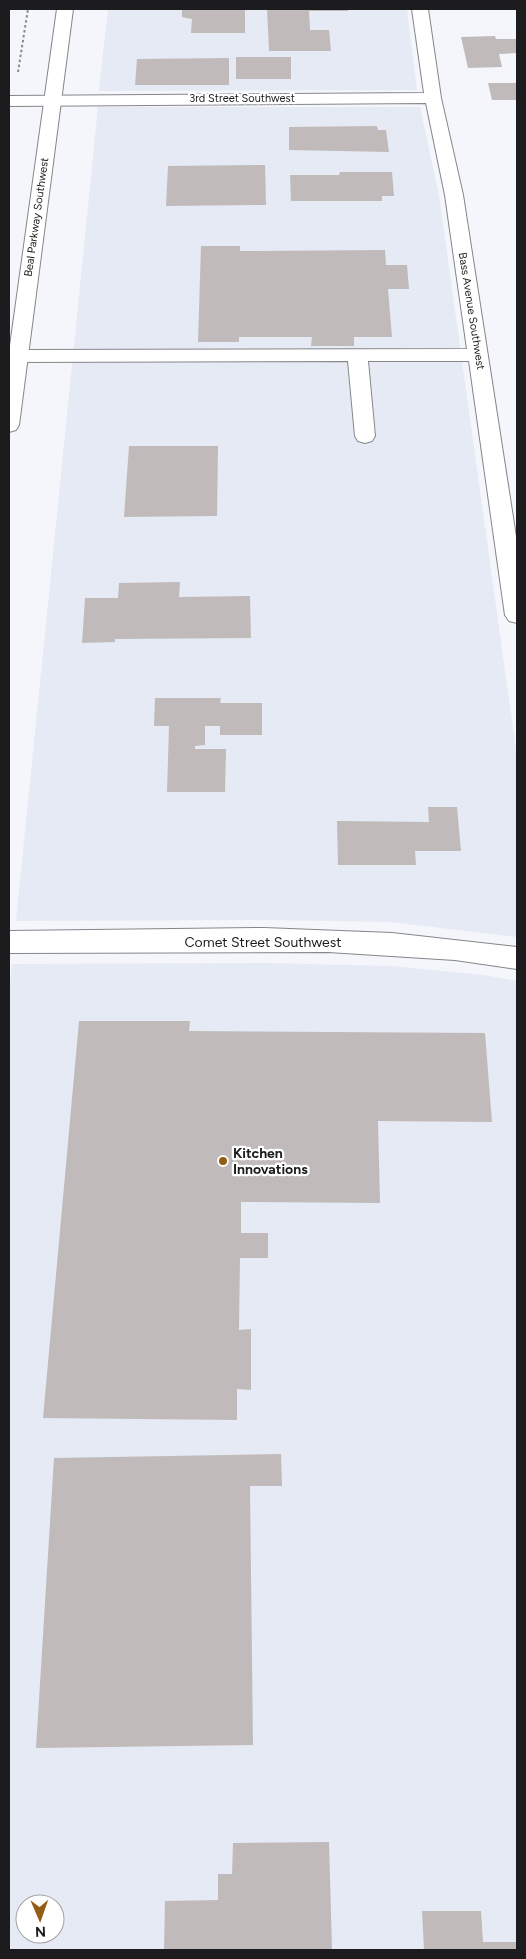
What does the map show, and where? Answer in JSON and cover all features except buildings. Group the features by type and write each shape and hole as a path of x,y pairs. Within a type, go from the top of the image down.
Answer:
{"street":[{"name":"Beal Parkway Southwest","path":"9,425 64,9"},
{"name":"Bass Avenue Southwest","path":"420,9 433,98 454,195 517,615"},
{"name":"3rd Street Southwest","path":"9,101 433,98"},
{"path":"357,355 365,436"},
{"path":"18,356 478,355"},
{"name":"Comet Street Southwest","path":"9,942 268,941 391,944 517,958"}],"shaded area":[{"path":"108,9 407,9 417,90 99,91"},
{"path":"98,107 420,107 439,195 517,757 517,937 390,922 267,920 16,921"},
{"path":"268,963 391,966 484,975 517,981 517,1950 9,1950 9,992 12,964"}],"place":[{"name":"Kitchen Innovations","path":"223,1161"}]}
